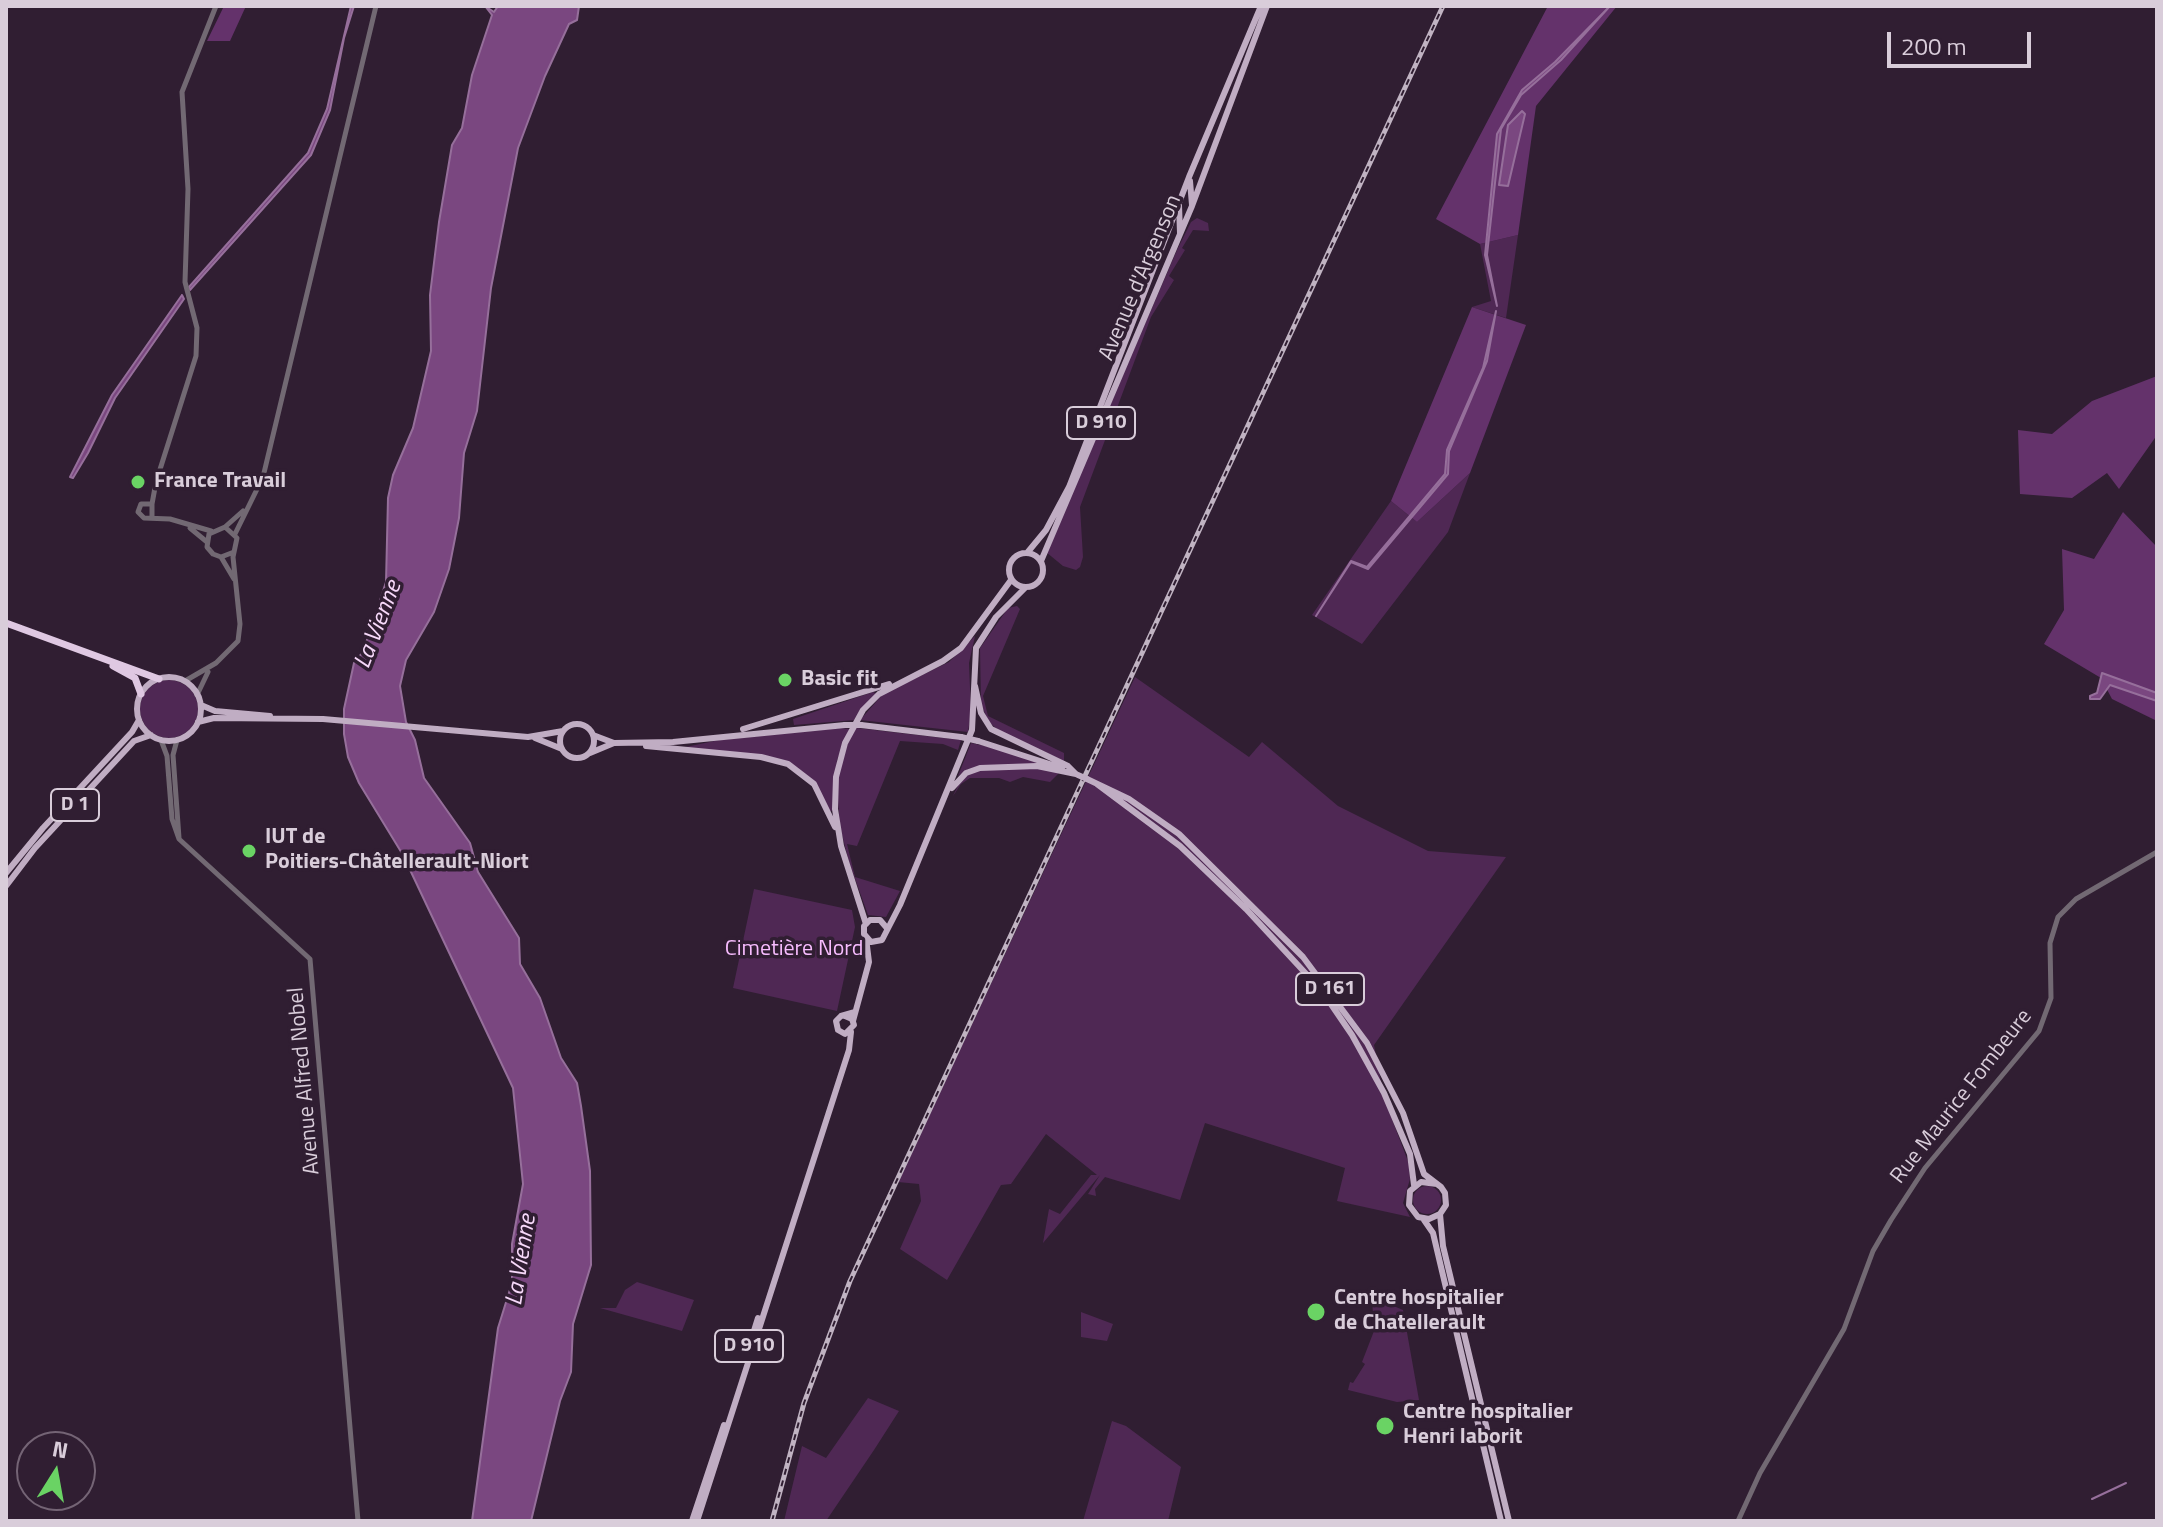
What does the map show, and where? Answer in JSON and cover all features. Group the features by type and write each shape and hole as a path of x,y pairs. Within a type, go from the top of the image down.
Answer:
{"highway":[{"path":"6,623 159,679"},
{"path":"101,659 135,678 141,694"}],"main road":[{"name":"Avenue d'Argenson","path":"1027,553 1046,530 1069,487 1189,177 1264,6"},
{"name":"Avenue d'Argenson","path":"1041,561 1192,206 1264,6"},
{"path":"1189,177 1192,206"},
{"path":"1179,203 1180,233"},
{"path":"841,846 835,809 836,777 849,733 879,694 930,669 965,644 1011,580 1011,561 1027,553 1041,561 1044,570 1040,581 1025,588 1007,603 980,639 973,678 972,730 900,905 869,962 853,1021 846,1033 836,1023 855,1012"},
{"path":"1011,580 1025,588"},
{"path":"716,738 844,701 930,669"},
{"path":"973,678 981,713 991,729 1068,766 1077,775"},
{"path":"159,679 185,681 201,705 198,722 190,734 177,740 161,740 151,735 139,720 141,694 159,679"},
{"path":"201,705 215,711 289,718"},
{"path":"198,722 214,718 323,719 528,737 563,731 579,724 593,735 590,753 577,759 528,737"},
{"name":"D 1","path":"6,873 132,732 139,720"},
{"name":"D 161","path":"593,735 614,743 643,744 861,725 978,741 1077,775 1129,799 1179,834 1250,901 1313,968 1367,1043 1403,1113 1424,1174 1437,1184"},
{"path":"562,750 563,731"},
{"name":"D 1","path":"6,889 25,860 134,741 151,735"},
{"name":"D 161","path":"590,753 614,743"},
{"path":"643,744 761,757 795,768 819,790 866,924 869,962"},
{"path":"940,809 957,780 975,769 1037,766 1077,775"},
{"name":"D 161","path":"1097,784 1190,855 1246,909 1322,991 1352,1035 1384,1093 1412,1161 1413,1188"},
{"path":"866,924 877,919 886,927"},
{"path":"866,938 880,941"},
{"path":"845,1016 853,1021"},
{"name":"D 910","path":"694,1521 846,1049 846,1033"},
{"path":"1501,1521 1433,1233 1409,1205 1413,1188 1423,1182 1437,1184 1446,1200 1440,1214 1443,1246 1509,1521"},
{"path":"1421,1218 1440,1214"}],"street":[{"path":"152,516 156,482 196,356 197,328 184,279 188,189 182,92 216,6"},
{"path":"197,695 202,680 232,649 239,635 235,534 263,477 376,6"},
{"path":"156,482 138,508 140,515 147,519 152,516 170,519 212,531 225,527 249,505"},
{"path":"144,502 170,519"},
{"path":"186,525 207,542 213,554 221,557 236,584"},
{"path":"225,527 235,534"},
{"path":"207,542 212,531"},
{"path":"221,557 234,552"},
{"path":"185,681 216,663"},
{"path":"161,740 167,756 172,819 179,839"},
{"path":"177,740 173,755 179,839"},
{"name":"Avenue Alfred Nobel","path":"179,839 310,959 358,1521"},
{"name":"Rue Maurice Fombeure","path":"1738,1521 1760,1473 1844,1329 1873,1251 1891,1220 1925,1168 2039,1031 2051,998 2050,943 2058,917 2076,899 2157,852"}],"green space":[{"path":"1197,218 1208,223 1209,231 1193,230 1182,248 1185,250 1169,276 1174,280 1151,317 1080,507 1083,557 1080,567 1076,570 1063,566 1046,552 1177,250 1191,222"},
{"path":"1518,235 1506,318 1472,307 1491,301 1480,244"},
{"path":"1470,473 1448,532 1362,644 1312,615 1391,501 1417,522"},
{"path":"1017,606 1020,609 983,696 988,716 1064,753 1064,761 998,730 989,722 981,705 980,648 1008,608"},
{"path":"975,636 969,663 971,713 968,732 860,720 883,694 949,662"},
{"path":"1135,677 1249,757 1262,742 1338,806 1428,851 1506,857 1374,1045 1384,1098 1409,1164 1410,1179 1403,1203 1410,1217 1337,1201 1345,1168 1205,1123 1180,1200 1105,1177 1095,1189 1096,1196 1088,1194 1100,1175 1043,1243 1049,1209 1060,1214 1091,1175 1097,1175 1046,1134 1011,1184 1001,1185 947,1280 900,1249 921,1201 919,1184 898,1182"},
{"path":"169,680 189,689 198,709 189,729 169,738 149,729 140,709 149,689"},
{"path":"873,692 876,694 855,720 794,725 793,719"},
{"path":"850,729 837,760 834,810 830,811 814,781 788,762 681,748 719,740"},
{"path":"853,729 961,740 958,750 943,744 900,741 857,846 847,844 855,877 900,891 886,917 868,915 849,862 840,827 837,789 841,757"},
{"path":"971,743 1050,766 968,769 958,776"},
{"path":"1033,767 1059,773 1050,782 1023,777 1010,782 999,778 970,778 961,784 953,796 961,779 976,771"},
{"name":"Cimetière Nord","path":"754,889 852,910 855,927 837,1011 733,988"},
{"path":"1427,1186 1437,1190 1441,1200 1437,1210 1427,1214 1417,1210 1413,1200 1417,1190"},
{"path":"637,1282 694,1300 682,1331 600,1308 616,1308 625,1290"},
{"path":"1372,1299 1403,1310 1419,1400 1397,1402 1348,1390 1350,1382 1353,1383 1365,1364 1362,1362 1374,1331"},
{"path":"1081,1312 1113,1324 1107,1341 1081,1337"},
{"path":"868,1398 899,1411 826,1521 784,1521 802,1446 826,1458"},
{"path":"1112,1421 1126,1426 1181,1467 1168,1521 1083,1521"}],"shaded area":[{"path":"224,6 246,6 230,41 207,41"},
{"path":"1548,6 1617,6 1536,106 1518,235 1480,244 1436,219"},
{"path":"1472,307 1526,325 1470,473 1417,522 1391,501"},
{"path":"2157,376 2157,435 2119,489 2107,473 2072,498 2020,494 2018,430 2052,434 2092,401"},
{"path":"2123,512 2157,547 2157,721 2112,699 2101,678 2044,644 2064,610 2062,549 2094,559"}],"water":[{"path":"351,6 354,6 344,38 330,110 311,155 190,290 189,287 308,153 327,109"},
{"name":"La Vienne","path":"485,6 494,12 498,6 579,6 577,20 569,24 545,76 518,148 491,288 477,411 464,453 459,518 449,569 434,612 406,660 400,686 406,722 415,740 424,778 470,843 478,872 519,938 520,964 540,998 561,1058 577,1083 581,1106 590,1171 591,1265 573,1324 571,1372 560,1401 531,1521 472,1521 498,1328 512,1283 512,1244 523,1184 513,1088 403,855 359,783 348,757 344,734 344,709 354,663 363,652 386,582 388,498 393,475 413,428 431,351 430,295 439,222 452,145 462,128 472,75 492,15"},
{"path":"1610,6 1561,60 1521,95 1501,129 1487,255 1497,306 1485,255 1497,134 1522,90 1555,62"},
{"path":"1522,111 1525,114 1508,186 1499,185 1508,125"},
{"path":"182,295 184,299 115,398 88,453 73,478 70,477 112,395"},
{"path":"1496,311 1487,361 1449,451 1448,474 1368,569 1351,562 1316,616 1351,561 1367,567 1445,474 1447,450 1483,368"},
{"path":"2102,673 2157,693 2157,701 2110,685 2100,699 2090,699 2097,693"}],"waterway":[{"path":"2092,1499 2126,1483"}],"railway":[{"path":"772,1521 804,1403 850,1281 1443,6"}],"place":[{"name":"France Travail","path":"138,482"},
{"name":"Basic fit","path":"785,680"},
{"name":"IUT de Poitiers-Châtellerault-Niort","path":"249,851"},
{"name":"Centre hospitalier de Chatellerault","path":"1316,1312"},
{"name":"Centre hospitalier Henri laborit","path":"1385,1426"}]}
